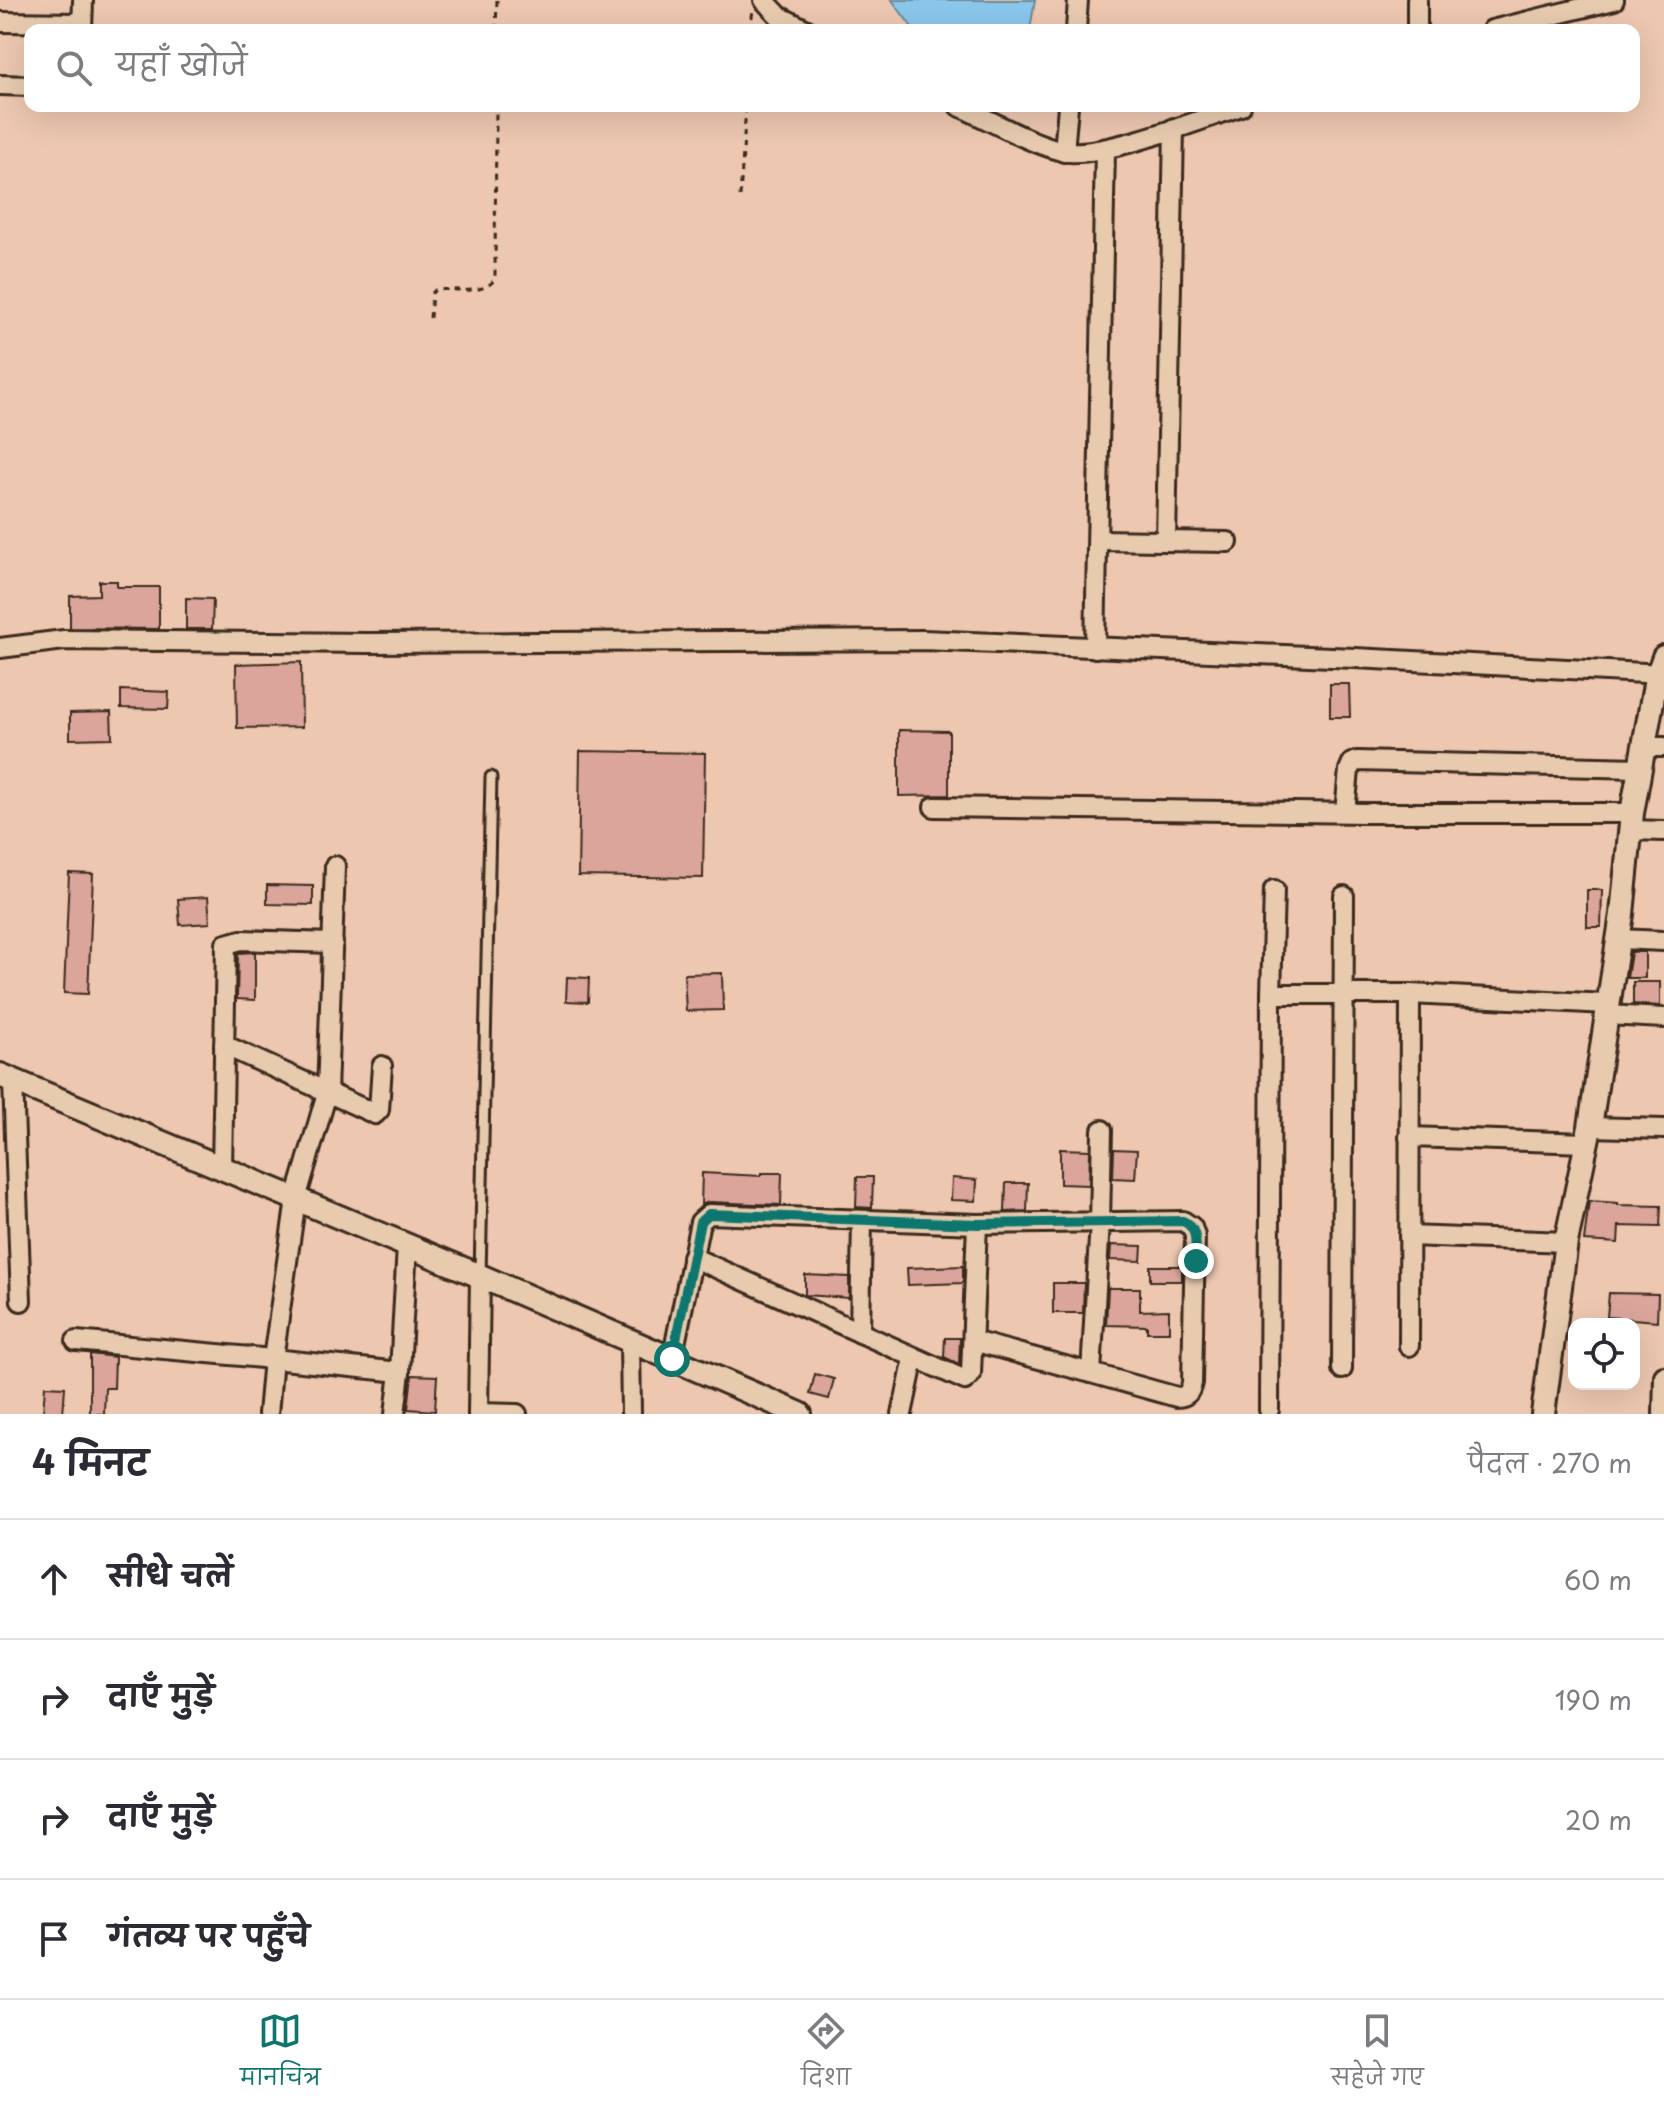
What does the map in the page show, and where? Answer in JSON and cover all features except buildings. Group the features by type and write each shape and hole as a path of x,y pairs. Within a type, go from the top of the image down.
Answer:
{"street":[{"path":"82,24 83,0"},
{"path":"764,0 779,16 795,24"},
{"path":"1076,24 1078,0"},
{"path":"1417,0 1417,24"},
{"path":"1516,24 1614,0"},
{"path":"0,22 41,24"},
{"path":"0,85 24,86"},
{"path":"973,112 1064,152 1082,153 1105,149 1223,112"},
{"path":"1064,152 1067,112"},
{"path":"1166,541 1174,128"},
{"path":"1095,648 1105,149"},
{"path":"1098,540 1228,542"},
{"path":"0,648 64,640 259,643 923,640 1662,668 1649,754 1631,822 1618,939 1588,1135 1566,1242 1543,1414"},
{"path":"1345,812 1349,770 1352,763 1357,761 1649,754"},
{"path":"934,807 1345,812 1631,822 1664,831"},
{"path":"268,1414 296,1199 327,1093 335,866"},
{"path":"1269,1410 1274,890"},
{"path":"1342,1369 1344,896"},
{"path":"1618,939 1664,941"},
{"path":"222,1169 226,944 241,940 333,943"},
{"path":"1271,994 1410,994 1607,1010 1664,1018"},
{"path":"1409,1346 1410,994"},
{"path":"224,1045 376,1113 379,1110 382,1066"},
{"path":"21,1301 20,1259 9,1212 7,1078 800,1414"},
{"path":"1409,1137 1588,1135 1664,1129"},
{"path":"1091,1373 1102,1130"},
{"path":"672,1359 700,1222 709,1214 977,1224 1183,1221 1192,1227 1196,1261 1192,1383 1187,1395 1177,1397 973,1341"},
{"path":"860,1333 862,1220"},
{"path":"692,1257 962,1380 968,1379 973,1341 977,1224"},
{"path":"1409,1236 1566,1242"},
{"path":"395,1414 407,1246"},
{"path":"0,1259 20,1259"},
{"path":"480,1276 478,1413 517,1414"},
{"path":"76,1341 400,1372"},
{"path":"630,1341 631,1414"},
{"path":"902,1414 914,1358"},
{"path":"1663,1414 1664,1376"}],"lane":[{"path":"480,1276 491,777"}],"path":[{"path":"496,24 497,0"},
{"path":"430,318 432,293 435,290 482,289 495,279 496,112"},
{"path":"740,197 746,112"}],"water":[{"path":"892,0 1035,0 1031,24 910,24"}],"route":[{"path":"672,1359 700,1222 709,1214 977,1224 1183,1221 1195,1232 1196,1261"}]}
